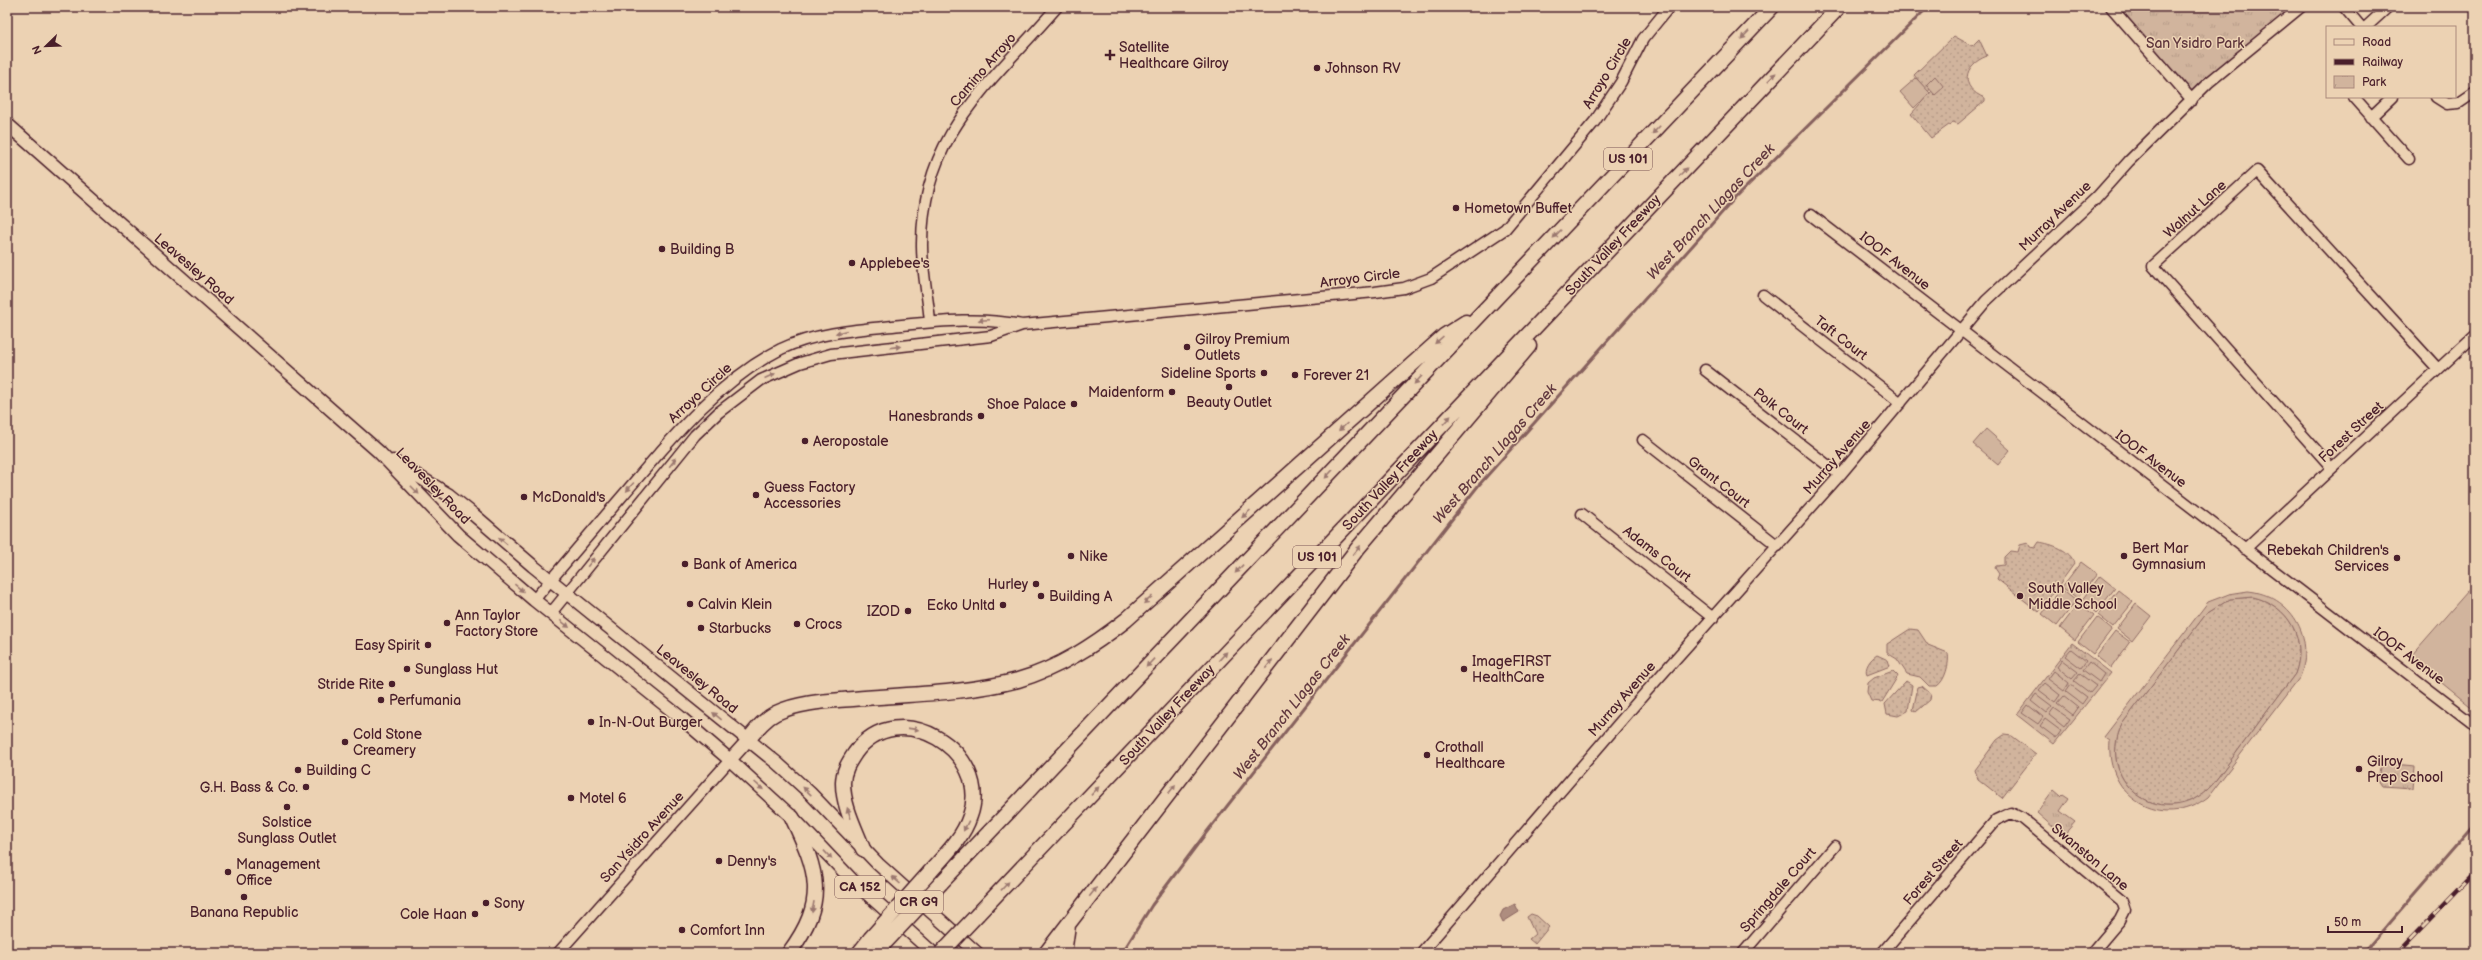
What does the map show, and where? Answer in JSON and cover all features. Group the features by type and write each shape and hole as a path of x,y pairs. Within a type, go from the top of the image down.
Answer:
{"highway":[{"name":"US 101","path":"875,947 942,882 1772,7"},
{"name":"South Valley Freeway","path":"941,953 1839,7"},
{"path":"1046,953 1372,530 1656,200"},
{"path":"748,740 765,721 775,713 789,708 820,702 1000,684 1037,674 1080,653 1126,620 1444,336 1484,311"},
{"path":"860,953 875,947 965,827 971,814 974,791 967,769 950,747 934,735 914,728 894,728 875,734 860,746 847,765 843,782 847,809 863,849"},
{"path":"789,953 805,932 812,913 816,889 813,867 792,817"},
{"path":"1064,953 1069,923"}],"main road":[{"name":"Leavesley Road","path":"7,124 379,452 458,534 534,600 680,717 730,760 792,817 852,880 933,953"},
{"name":"Leavesley Road","path":"379,452 449,495 566,593 802,785 863,849 977,953"},
{"name":"San Ysidro Avenue","path":"730,760 748,740"}],"street":[{"name":"Camino Arroyo","path":"930,322 922,247 926,192 935,162 962,114 1057,7"},
{"name":"Arroyo Circle","path":"551,613 695,435 725,407 761,380 800,363 831,354 991,336 1022,325 1374,292 1404,288 1431,278 1505,229 1594,121 1621,82 1643,39 1669,7"},
{"path":"2111,7 2192,100"},
{"name":"Murray Avenue","path":"1422,953 1646,692 1778,546 1901,403 1961,330 2005,282 2096,198 2129,161 2208,83 2301,7"},
{"path":"2344,7 2360,26"},
{"path":"2367,26 2388,7"},
{"path":"2438,98 2447,104 2459,103 2475,92"},
{"path":"2355,98 2409,159"},
{"path":"2371,117 2391,98"},
{"name":"Walnut Lane","path":"2332,468 2153,266 2257,171 2438,369"},
{"name":"IOOF Avenue","path":"1811,215 2475,725"},
{"name":"Taft Court","path":"1763,295 1901,403"},
{"name":"Arroyo Circle","path":"534,600 660,452 706,402 750,367 795,344 849,330 930,322 996,320 1022,325"},
{"name":"Forest Street","path":"2245,548 2475,335"},
{"name":"Polk Court","path":"1705,370 1840,475"},
{"name":"Grant Court","path":"1643,440 1778,546"},
{"name":"Adams Court","path":"1582,514 1713,618"},
{"name":"San Ysidro Avenue","path":"558,953 730,760"},
{"name":"Forest Street","path":"1882,953 1996,820 2008,813"},
{"name":"Swanston Lane","path":"2008,813 2023,819 2122,901 2125,910 2120,920 2092,953"},
{"name":"Springdale Court","path":"1743,953 1835,846"}],"green space":[{"name":"San Ysidro Park","path":"2114,7 2293,7 2191,94"},
{"path":"1954,36 1972,46 1979,39 1987,56 1973,65 1967,77 1971,88 1977,94 1985,98 1985,101 1958,124 1953,122 1931,138 1911,114 1932,91 1936,95 1926,84 1930,89 1928,92 1914,75"},
{"path":"1935,76 1944,87 1935,95 1926,85"},
{"path":"1916,78 1930,93 1914,108 1900,92"},
{"path":"1986,429 2010,450 1998,465 1973,444"},
{"path":"2039,542 2055,546 2065,551 2072,559 2074,564 2039,612 1997,579 1999,574 1995,568 1996,566 2004,565 2004,557 2010,551 2018,552 2020,545 2028,543 2030,547 2035,548"},
{"path":"2081,562 2097,574 2077,599 2062,587"},
{"path":"2100,576 2115,588 2096,613 2081,601"},
{"path":"2475,583 2475,710 2410,657"},
{"path":"2061,589 2076,601 2057,626 2042,614"},
{"path":"2118,590 2133,602 2113,627 2098,615"},
{"path":"2248,591 2263,594 2277,600 2288,609 2296,620 2302,633 2305,647 2304,662 2300,677 2208,797 2190,807 2173,811 2155,809 2140,803 2127,793 2117,778 2111,761 2110,741 2104,737 2208,602 2229,594","holes":["2253,597 2266,601 2286,616 2297,637 2299,649 2295,674 2213,784 2195,799 2176,805 2157,804 2140,796 2126,784 2118,767 2116,746 2122,724 2206,614 2230,599"]},
{"path":"2253,597 2266,601 2277,608 2286,616 2292,626 2297,637 2299,649 2295,674 2213,784 2195,799 2176,805 2157,804 2140,796 2126,784 2118,767 2116,746 2122,724 2206,614 2230,599"},
{"path":"2079,603 2094,615 2075,640 2060,628"},
{"path":"2136,604 2151,616 2132,641 2117,629"},
{"path":"2097,617 2112,629 2093,654 2078,642"},
{"path":"1910,629 1918,630 1928,645 1948,653 1946,671 1940,684 1937,686 1929,686 1920,677 1907,674 1897,659 1887,653 1887,644"},
{"path":"2115,631 2130,642 2111,668 2096,656"},
{"path":"2072,643 2111,673 2054,744 2017,715"},
{"path":"2071,649 2086,661 2081,668 2065,656"},
{"path":"1877,655 1888,660 1890,666 1867,675 1866,669 1868,664"},
{"path":"2062,660 2078,672 2072,679 2057,667"},
{"path":"2089,662 2104,674 2099,682 2083,670"},
{"path":"1893,671 1898,676 1882,702 1871,701 1867,692 1868,683 1874,678"},
{"path":"2054,671 2069,683 2064,691 2048,679"},
{"path":"2080,674 2096,686 2090,693 2074,681"},
{"path":"1906,681 1912,685 1908,711 1898,716 1887,714 1885,704"},
{"path":"2045,683 2060,695 2055,702 2039,690"},
{"path":"2071,685 2087,697 2082,704 2066,692"},
{"path":"1922,686 1931,694 1930,700 1916,712 1913,710 1918,687"},
{"path":"2036,694 2052,706 2046,713 2031,701"},
{"path":"2063,696 2078,708 2073,715 2057,703"},
{"path":"2028,705 2043,717 2038,724 2022,713"},
{"path":"2054,708 2070,719 2064,727 2049,715"},
{"path":"2045,719 2061,731 2056,738 2040,726"},
{"path":"2004,735 2012,736 2036,754 2002,798 1978,779 1975,770 1997,740"},
{"path":"2383,764 2415,767 2413,788 2382,786 2378,780 2380,767"},
{"path":"2054,790 2061,796 2063,794 2069,798 2060,811 2075,822 2063,836 2037,813"},
{"path":"1531,914 1537,916 1549,927 1535,944 1529,939 1535,934 1527,917"}],"shaded area":[{"path":"1515,904 1519,912 1503,922 1500,916 1503,910"}],"waterway":[{"name":"West Branch Llagas Creek","path":"1122,953 1152,905 1206,833 1478,486 1735,198 1928,7"},
{"path":"2363,953 2475,824"}],"railway":[{"path":"2397,953 2475,872"}],"place":[{"name":"Satellite Healthcare Gilroy","path":"1110,55"},
{"name":"Johnson RV","path":"1317,68"},
{"name":"Hometown Buffet","path":"1456,208"},
{"name":"Building B","path":"662,249"},
{"name":"Applebee's","path":"852,263"},
{"name":"Gilroy Premium Outlets","path":"1187,347"},
{"name":"Sideline Sports","path":"1264,373"},
{"name":"Forever 21","path":"1295,375"},
{"name":"Beauty Outlet","path":"1229,387"},
{"name":"Maidenform","path":"1172,392"},
{"name":"Shoe Palace","path":"1074,404"},
{"name":"Hanesbrands","path":"981,416"},
{"name":"Aeropostale","path":"805,441"},
{"name":"Guess Factory Accessories","path":"756,495"},
{"name":"McDonald's","path":"524,497"},
{"name":"Nike","path":"1071,556"},
{"name":"Bert Mar Gymnasium","path":"2124,556"},
{"name":"Rebekah Children's Services","path":"2397,558"},
{"name":"Bank of America","path":"685,564"},
{"name":"Hurley","path":"1036,584"},
{"name":"Building A","path":"1041,596"},
{"name":"South Valley Middle School","path":"2020,596"},
{"name":"Calvin Klein","path":"690,604"},
{"name":"Ecko Unltd","path":"1003,605"},
{"name":"IZOD","path":"908,611"},
{"name":"Ann Taylor Factory Store","path":"447,623"},
{"name":"Crocs","path":"797,624"},
{"name":"Starbucks","path":"701,628"},
{"name":"Easy Spirit","path":"428,645"},
{"name":"Sunglass Hut","path":"407,669"},
{"name":"ImageFIRST HealthCare","path":"1464,669"},
{"name":"Stride Rite","path":"392,684"},
{"name":"Perfumania","path":"381,700"},
{"name":"In-N-Out Burger","path":"591,722"},
{"name":"Cold Stone Creamery","path":"345,742"},
{"name":"Crothall Healthcare","path":"1427,755"},
{"name":"Gilroy Prep School","path":"2359,769"},
{"name":"Building C","path":"298,770"},
{"name":"G.H. Bass & Co.","path":"306,787"},
{"name":"Motel 6","path":"571,798"},
{"name":"Solstice Sunglass Outlet","path":"287,807"},
{"name":"Denny's","path":"719,861"},
{"name":"Management Office","path":"228,872"},
{"name":"Banana Republic","path":"244,897"},
{"name":"Sony","path":"486,903"},
{"name":"Cole Haan","path":"475,914"},
{"name":"Comfort Inn","path":"682,930"}]}
